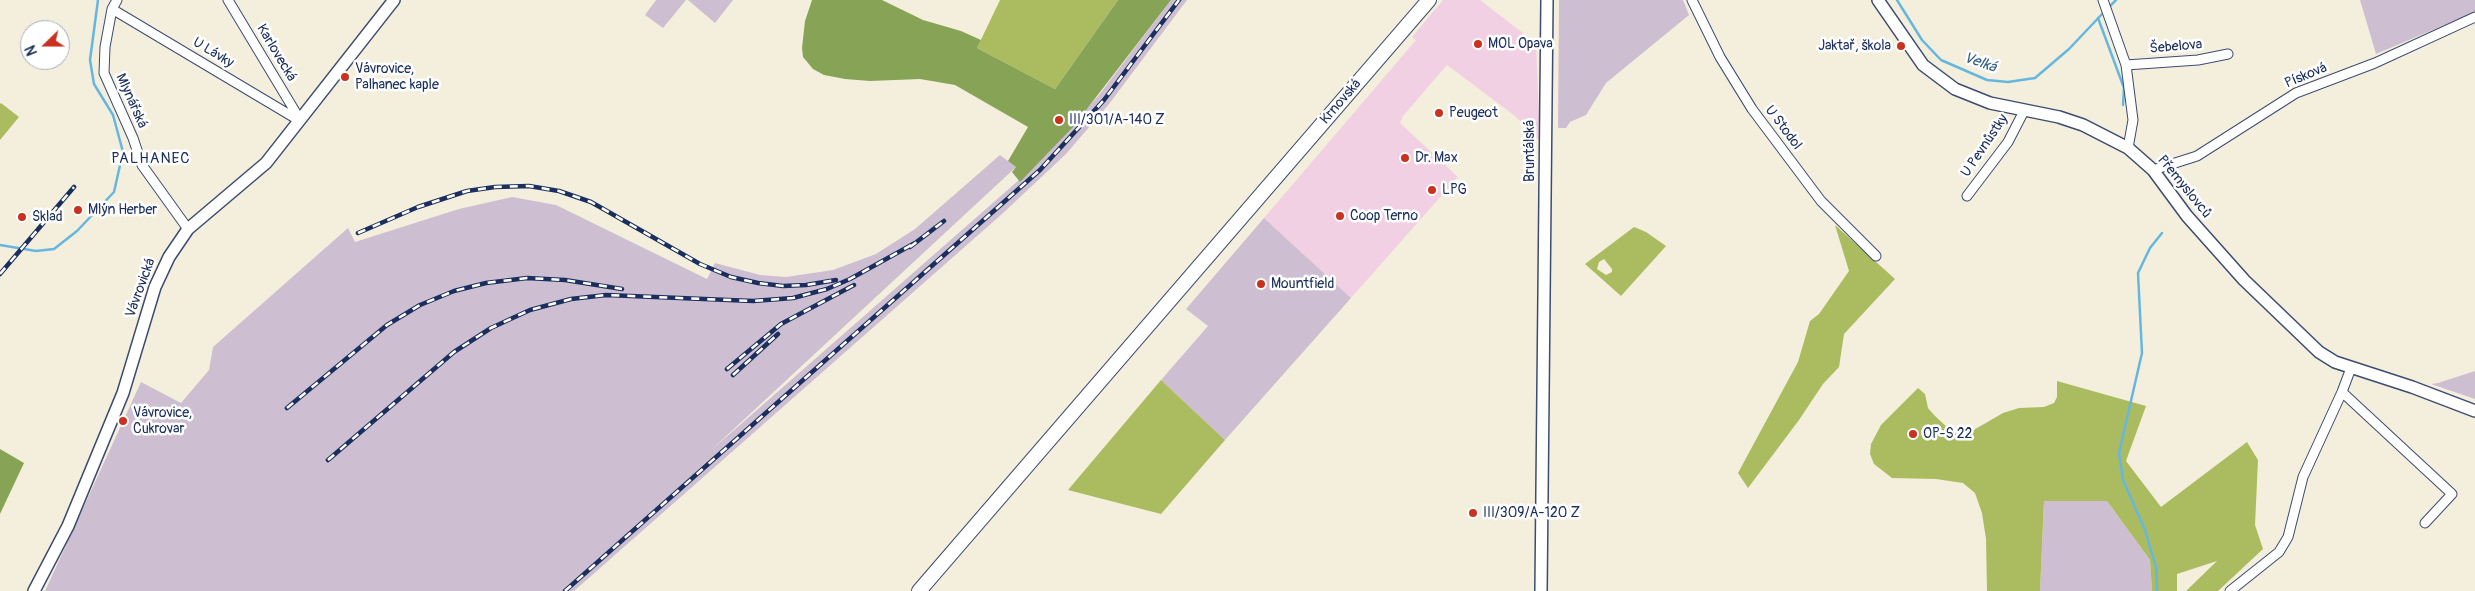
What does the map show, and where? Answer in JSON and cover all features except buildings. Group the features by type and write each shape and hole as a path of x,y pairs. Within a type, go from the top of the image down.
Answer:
{"main road":[{"name":"Krnovská","path":"919,591 1429,0"}],"street":[{"name":"Mlynářská","path":"117,0 112,9 105,47 104,73 142,165 188,229"},
{"name":"Karlovecká","path":"228,0 300,121"},
{"name":"Bruntálská","path":"1541,591 1546,0"},
{"name":"U Stodol","path":"1692,0 1720,57 1752,109 1821,201 1876,256"},
{"name":"Přemyslovců","path":"1878,0 1910,48 1936,77 1972,96 2024,111 2059,117 2083,125 2128,148 2153,170 2187,216 2244,280 2304,340 2335,362 2412,387 2475,411"},
{"path":"2103,0 2126,65 2133,120 2128,148"},
{"name":"Vávrovická","path":"34,591 68,526 123,393 163,268 188,229 266,163 300,121 389,2"},
{"name":"U Lávky","path":"112,9 300,121"},
{"name":"Písková","path":"2153,170 2197,156 2296,93 2375,63 2475,16"},
{"name":"Šebelova","path":"2126,65 2198,60 2228,54"},
{"name":"U Pevnůstky","path":"1967,196 2008,142 2024,111"},
{"path":"2230,591 2279,552 2288,536 2303,477 2351,368"},
{"path":"2342,392 2452,494 2425,523"}],"shaded area":[{"path":"656,0 686,0 663,28 645,15"},
{"path":"688,0 733,0 715,23"},
{"path":"1171,0 1187,0 1109,104 1066,154 1002,214 574,591 45,591 141,382 181,403 209,370 213,347 348,228 355,242 459,209 512,197 556,205 707,279 715,263 760,275 786,277 833,270 876,254 915,229 1000,155 1016,167 709,452 1036,165 1099,95"},
{"path":"1443,0 1480,0 1536,43 1540,141 1515,116 1447,65 1403,116 1400,123 1458,177 1351,298 1264,218 1416,40 1412,37"},
{"path":"1559,0 1683,0 1689,15 1606,83 1586,115 1570,122 1566,128 1558,128"},
{"path":"2360,0 2475,0 2475,12 2376,54"},
{"path":"1264,218 1351,298 1225,440 1161,380 1208,326 1186,309"},
{"path":"2475,371 2475,399 2431,384 2438,383"},
{"path":"2044,501 2107,501 2150,560 2152,591 2040,591"}],"green space":[{"path":"812,0 882,0 923,20 961,31 981,40 977,48 1055,89 1118,0 1171,0 1073,127 1020,182 1012,172 1016,167 1008,161 1028,127 955,85 920,79 870,81 845,79 824,75 813,69 803,57 802,48 805,21"},
{"path":"1000,0 1118,0 1055,89 977,48"},
{"path":"0,104 19,117 0,140"},
{"path":"1835,225 1895,279 1844,334 1839,367 1823,384 1799,420 1748,488 1738,473 1798,362 1810,321 1819,314 1849,271"},
{"path":"1634,227 1646,232 1666,246 1621,296 1585,264","holes":["1604,259 1612,269 1612,272 1606,275 1597,269 1599,262"]},
{"path":"1161,380 1225,440 1161,514 1068,490"},
{"path":"2057,381 2146,406 2126,461 2161,507 2247,442 2258,460 2255,525 2263,549 2218,591 2186,591 2217,561 2177,574 2177,591 2152,591 2150,560 2107,501 2044,501 2040,591 1987,591 1986,539 1982,513 1975,493 1963,483 1936,479 1892,478 1874,464 1870,454 1871,444 1881,425 1918,388 1925,394 1928,408 1934,415 1950,430 1959,435 1965,435 2003,413 2019,408 2044,407 2054,403 2057,397"},
{"path":"0,449 24,463 0,514"}],"waterway":[{"path":"0,245 36,251 54,249 77,231 114,192 123,152 113,115 94,84 90,60 98,0"},
{"name":"Velká","path":"1897,0 1922,40 1941,60 1987,80 2008,82 2035,78 2069,49 2104,12"},
{"name":"Velká","path":"2108,8 2116,0"},
{"path":"2098,18 2124,88 2123,105"},
{"path":"2157,591 2156,567 2145,530 2123,480 2119,453 2142,353 2138,273 2150,248 2162,233"}],"railway":[{"path":"565,591 1040,170 1104,100 1179,0"},
{"path":"358,233 418,207 467,191 495,187 529,186 559,191 591,202 700,264 731,277 783,286 806,285 836,280"},
{"path":"0,274 74,187"},
{"path":"910,247 944,221"},
{"path":"328,460 454,352 491,328 530,310 571,299 606,295 753,301 793,298 827,289 850,279 915,243"},
{"path":"287,408 387,325 420,305 454,291 486,283 527,278 565,280 622,289"},
{"path":"727,369 781,324 854,285"},
{"path":"733,375 778,334"}],"place":[{"name":"MOL Opava","path":"1478,44"},
{"name":"Jaktař, škola","path":"1901,46"},
{"name":"Vávrovice, Palhanec kaple","path":"345,77"},
{"name":"Peugeot","path":"1439,113"},
{"name":"III/301/A-140 Z","path":"1059,120"},
{"name":"Dr. Max","path":"1405,158"},
{"name":"LPG","path":"1432,190"},
{"name":"Mlýn Herber","path":"78,210"},
{"name":"Coop Terno","path":"1340,216"},
{"name":"Sklad","path":"22,217"},
{"name":"Mountfield","path":"1261,284"},
{"name":"Vávrovice, Cukrovar","path":"123,421"},
{"name":"OP-S 22","path":"1913,434"},
{"name":"III/309/A-120 Z","path":"1473,513"}],"district":[{"name":"PALHANEC","path":"151,159"}]}
